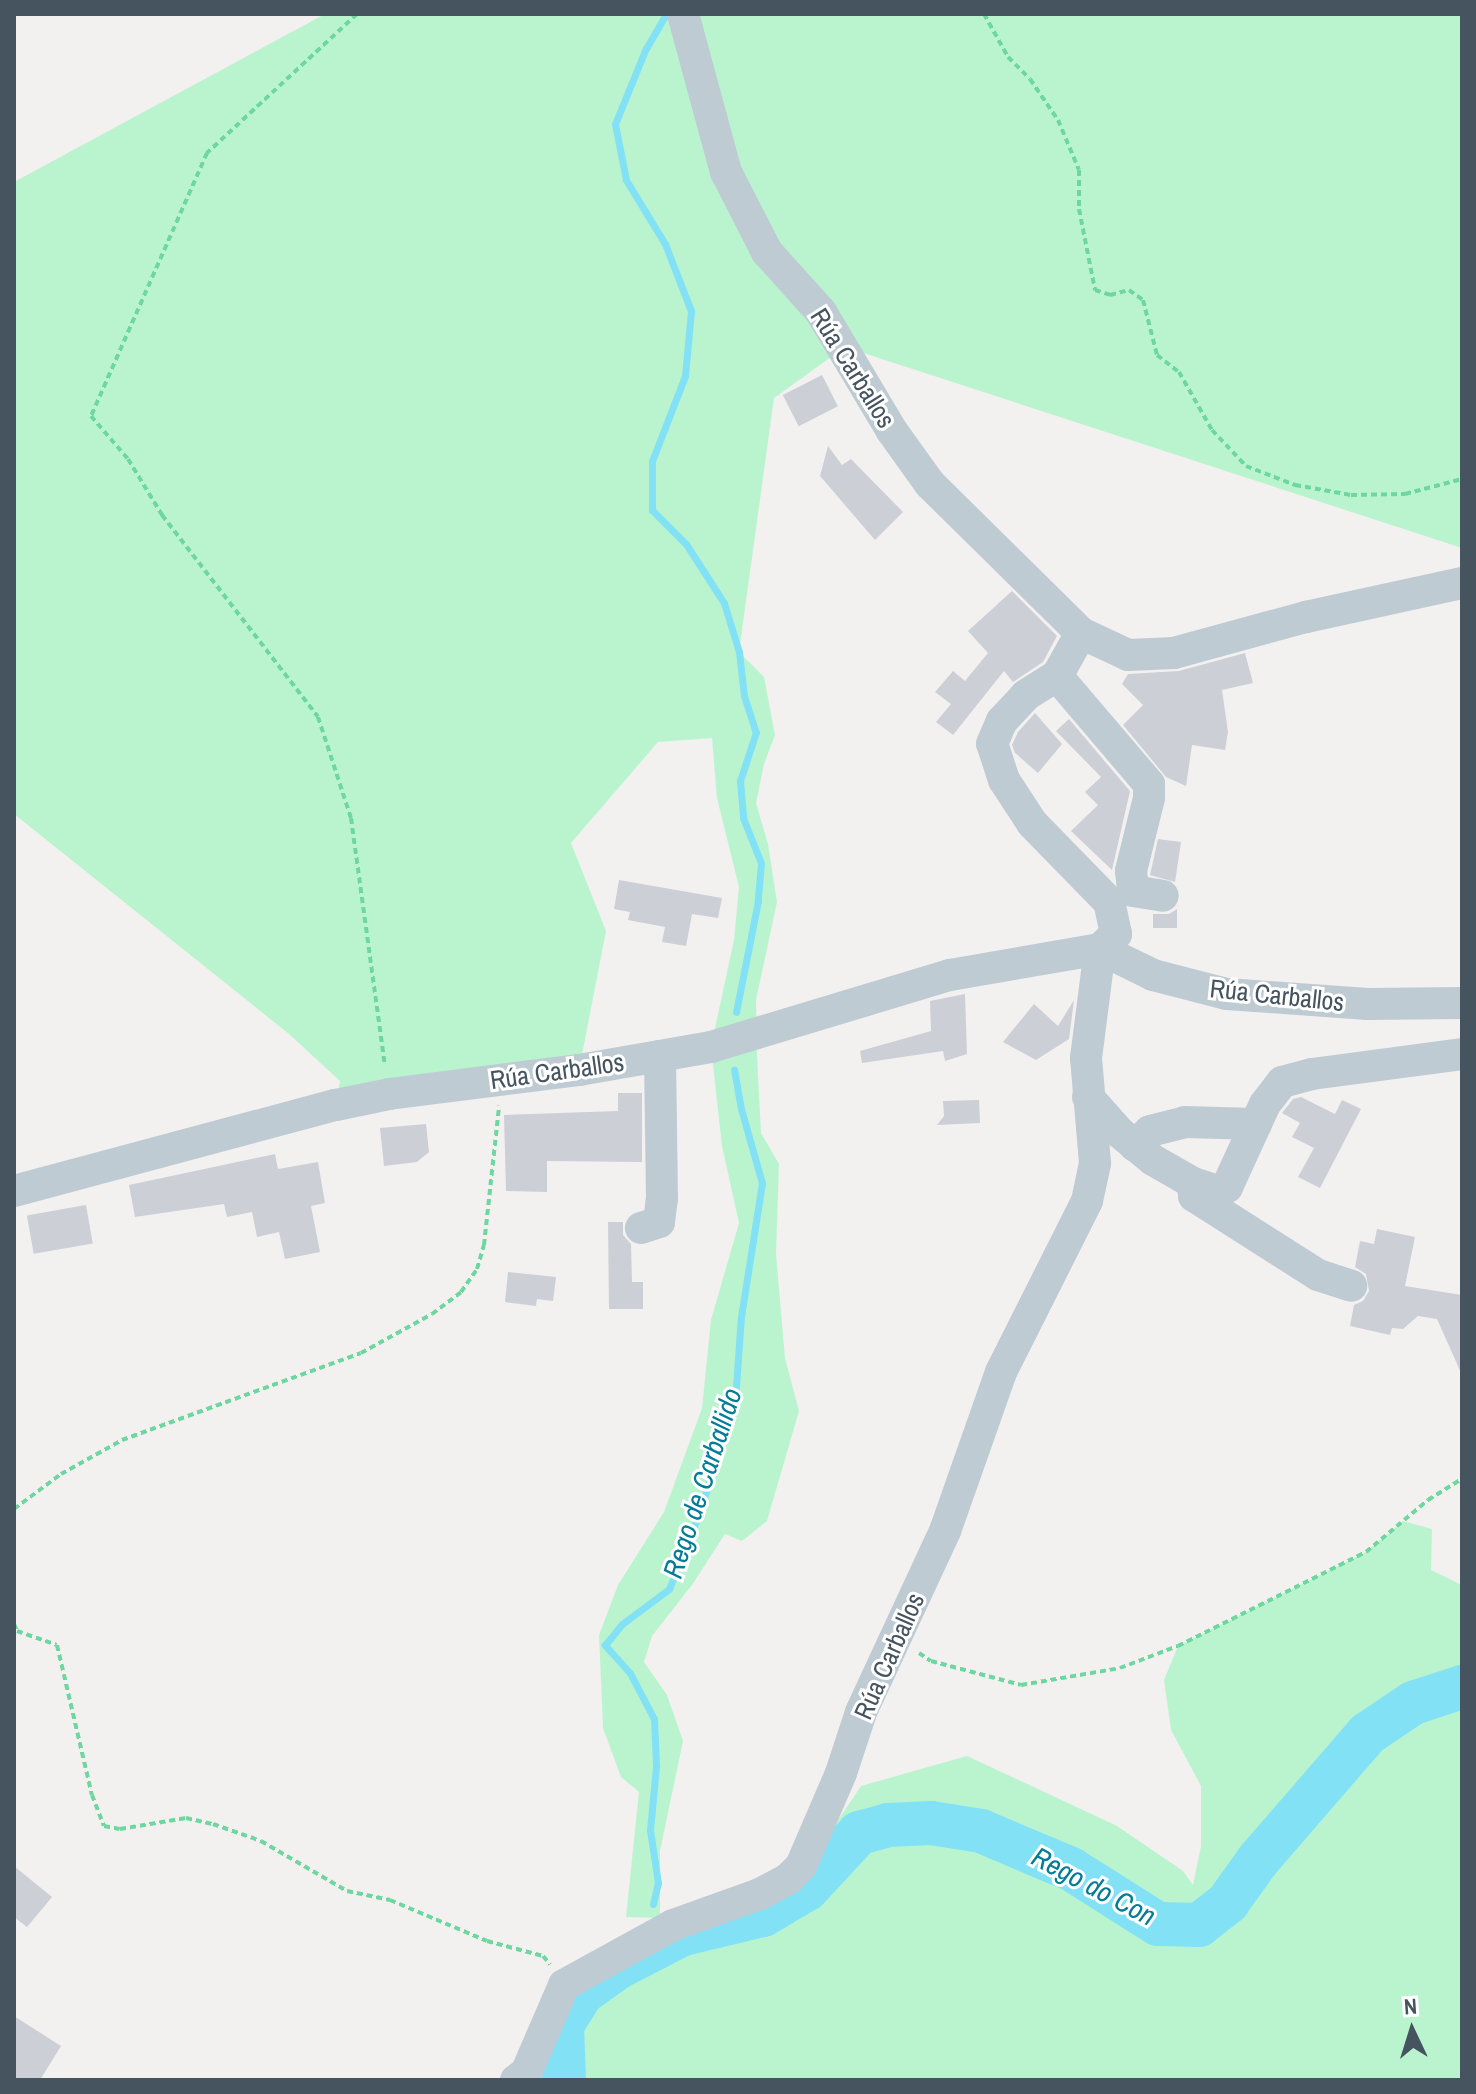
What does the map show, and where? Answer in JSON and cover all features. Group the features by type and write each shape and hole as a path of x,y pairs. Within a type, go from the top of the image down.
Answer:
{"street":[{"name":"Rúa Carballos","path":"683,14 726,172 767,252 821,312 892,431 930,484 1081,633 1128,655 1174,653 1306,617 1462,583"},
{"name":"Rúa Carballos","path":"14,1191 389,1094 660,1056 759,1034 950,975 1100,949 1116,934 1109,902 1032,823 1004,780 992,744 1002,721 1026,695 1057,676 1081,633"},
{"path":"1057,676 1149,784 1149,798 1131,871 1133,891 1163,896"},
{"name":"Rúa Carballos","path":"1100,949 1153,975 1227,994 1368,1004 1462,1003"},
{"name":"Rúa Carballos","path":"564,1985 673,1925 742,1902 788,1879 801,1866 841,1773 861,1712 945,1531 1001,1372 1087,1201 1095,1163 1086,1058 1100,949"},
{"path":"1088,1097 1135,1146 1193,1183 1218,1191 1227,1187 1256,1124 1282,1082 1312,1074 1462,1054"},
{"path":"641,1228 659,1222 662,1199 660,1056"},
{"path":"1135,1146 1150,1131 1185,1122 1256,1124"},
{"path":"1193,1183 1194,1196 1318,1275 1351,1286"},
{"path":"516,2080 526,2073 564,1985"}],"path":[{"path":"357,14 207,153 91,416 128,459 162,515 318,717 351,818 389,1094"},
{"path":"984,14 1008,57 1030,79 1058,120 1079,170 1079,209 1095,290 1110,295 1129,290 1143,300 1157,355 1179,372 1212,430 1246,466 1295,485 1351,495 1405,494 1462,479"},
{"path":"14,1509 61,1474 122,1440 361,1353 432,1314 461,1292 477,1269 484,1245 499,1108 493,1081"},
{"path":"897,1639 931,1661 1021,1685 1120,1668 1178,1646 1366,1552 1428,1500 1462,1479"},
{"path":"14,1624 17,1631 57,1645 92,1795 104,1826 120,1829 186,1818 213,1824 261,1841 347,1891 390,1900 487,1941 543,1956 564,1985"}],"green space":[{"path":"325,14 1462,14 1462,548 845,347 774,398 739,652 764,677 775,735 764,764 756,803 768,844 777,902 756,1000 757,1055 761,1133 779,1164 776,1254 785,1358 799,1411 767,1521 742,1541 725,1534 692,1585 652,1636 644,1662 667,1695 683,1741 660,1851 660,1918 626,1917 639,1792 621,1777 603,1728 599,1635 618,1585 664,1512 702,1408 711,1320 739,1223 722,1146 711,1047 734,940 739,887 717,798 712,738 658,742 571,843 606,931 579,1070 336,1105 340,1081 289,1034 14,814 14,182"},
{"path":"1403,1521 1432,1529 1431,1570 1462,1585 1462,2080 530,2080 573,1992 618,1963 792,1889 861,1786 967,1756 1117,1826 1183,1871 1193,1885 1201,1846 1201,1786 1171,1730 1164,1680 1178,1646 1366,1552"}],"building":[{"path":"822,375 838,406 799,426 783,395"},
{"path":"828,446 842,465 851,459 903,512 875,540 820,476"},
{"path":"1012,591 1057,636 1043,662 1013,682 1004,671 953,735 936,722 951,704 935,692 953,671 965,681 988,653 968,631"},
{"path":"1245,653 1253,683 1222,690 1228,732 1225,750 1192,745 1186,786 1166,777 1123,725 1143,705 1122,684 1128,674 1179,671"},
{"path":"1035,713 1062,744 1038,773 1015,753 1012,745 1018,732"},
{"path":"1069,719 1130,791 1112,870 1071,831 1098,805 1085,792 1101,777 1056,731"},
{"path":"1158,839 1181,842 1175,882 1150,875"},
{"path":"619,880 722,898 718,918 692,914 686,946 662,942 665,927 628,920 630,912 614,909"},
{"path":"1177,909 1177,928 1153,928 1153,914 1169,914"},
{"path":"965,994 967,1054 945,1061 943,1051 862,1063 860,1051 931,1031 930,1001"},
{"path":"1074,1000 1069,1039 1036,1060 1003,1042 1034,1004 1058,1026"},
{"path":"618,1093 642,1093 642,1162 547,1161 547,1192 506,1191 504,1115 618,1111"},
{"path":"1301,1097 1335,1114 1342,1100 1361,1109 1320,1188 1298,1177 1314,1148 1292,1137 1300,1123 1282,1113 1293,1099"},
{"path":"979,1100 980,1123 937,1125 944,1116 943,1101"},
{"path":"426,1124 429,1152 417,1162 384,1166 380,1128"},
{"path":"275,1154 278,1169 318,1162 325,1203 311,1206 320,1252 285,1259 279,1232 257,1237 252,1212 227,1217 224,1204 135,1217 129,1185"},
{"path":"86,1205 93,1243 34,1254 27,1215"},
{"path":"608,1222 623,1222 623,1235 631,1244 632,1282 643,1282 643,1309 609,1309"},
{"path":"1377,1229 1415,1237 1405,1286 1462,1295 1462,1375 1437,1319 1418,1316 1403,1329 1392,1328 1390,1335 1350,1326 1354,1305 1363,1301 1369,1291 1366,1274 1355,1267 1360,1241 1374,1244"},
{"path":"508,1272 556,1277 553,1301 537,1299 536,1306 505,1302"},
{"path":"14,1866 52,1897 27,1927 14,1917"},
{"path":"14,2016 61,2046 40,2080 14,2080"}],"waterway":[{"name":"Rego de Carballido","path":"666,14 646,48 615,124 626,180 665,244 691,311 685,376 652,461 652,510 686,544 724,603 739,652 744,696 756,732 740,781 743,818 761,863 758,901 736,1012"},
{"name":"Rego de Carballido","path":"653,1904 658,1883 650,1830 656,1766 654,1719 630,1673 605,1645 622,1624 669,1589 700,1511 735,1400 741,1317 762,1183 741,1109 734,1070"},
{"name":"Rego do Con","path":"564,2080 562,2025 582,1993 617,1968 683,1934 763,1915 807,1889 859,1833 888,1825 931,1823 981,1831 1071,1869 1158,1924 1199,1925 1228,1902 1258,1860 1367,1734 1413,1703 1462,1687"}]}
